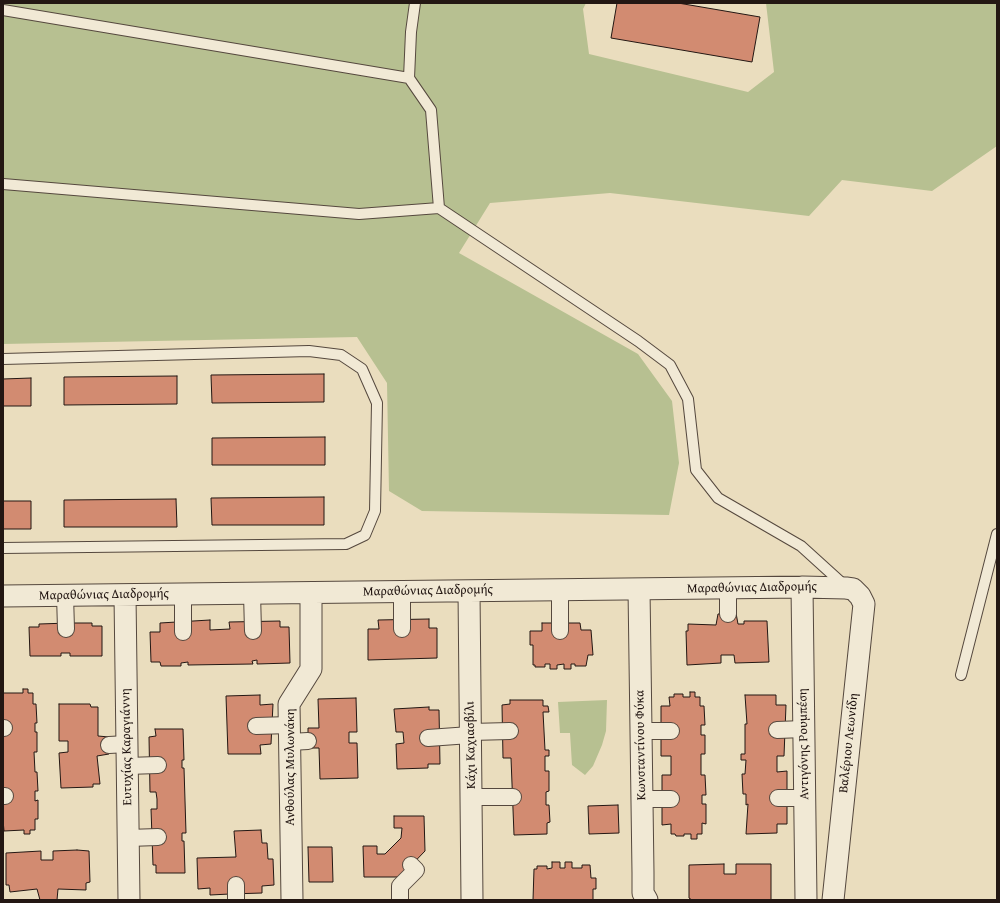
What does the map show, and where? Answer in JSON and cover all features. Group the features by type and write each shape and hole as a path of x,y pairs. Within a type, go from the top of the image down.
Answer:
{"street":[{"name":"Μαραθώνιας Διαδρομής","path":"3,596 802,587 850,589"},
{"name":"Αντιγόνης Ρουμπέση","path":"802,587 806,900"},
{"path":"728,588 728,614"},
{"name":"Κωνσταντίνου Φύκα","path":"639,589 643,893 647,900"},
{"name":"Βαλέριου Λεωνίδη","path":"833,900 864,604 860,596 850,589"},
{"path":"560,590 560,631"},
{"name":"Κάχι Καχιασβίλι","path":"469,591 472,900"},
{"name":"Ανθούλας Μυλωνάκη","path":"292,900 296,736 289,704 311,669 312,592"},
{"path":"402,592 402,629"},
{"path":"252,593 253,631"},
{"path":"183,594 183,632"},
{"path":"65,595 66,629"},
{"name":"Ευτυχίας Καραγιάννη","path":"125,595 118,745 127,766 128,900"},
{"path":"256,726 296,736"},
{"path":"777,730 804,729"},
{"path":"428,738 510,731"},
{"path":"641,731 671,731"},
{"path":"127,766 158,765"},
{"path":"471,798 513,797"},
{"path":"642,798 671,799"},
{"path":"778,798 805,798"},
{"path":"128,838 158,837"},
{"path":"400,900 400,886 416,870 411,865"}],"lane":[{"path":"415,3 410,32 409,78 431,110 439,208"},
{"path":"3,10 409,78"},
{"path":"3,184 359,214 439,208 638,341 670,365 688,399 696,470 718,498 801,546 850,589"},
{"path":"3,359 308,351 341,355 362,369 377,403 375,511 365,535 346,544 3,548"},
{"path":"961,675 997,534"}],"green space":[{"path":"3,3 586,3 583,9 589,54 748,92 774,72 766,3 997,3 997,146 932,191 842,180 809,216 610,193 490,203 459,253 638,354 672,401 679,463 669,515 422,511 389,491 387,383 357,337 3,344"},
{"path":"607,700 606,731 602,745 593,766 585,775 572,765 570,733 560,733 558,702"}],"building":[{"path":"617,3 678,3 760,17 752,62 611,38"},
{"path":"324,374 324,402 212,403 211,375"},
{"path":"177,376 177,404 64,405 64,377"},
{"path":"31,378 31,406 3,406 3,379"},
{"path":"325,437 325,465 212,465 212,438"},
{"path":"324,497 324,525 212,525 211,498"},
{"path":"176,499 177,527 64,527 64,500"},
{"path":"3,501 31,501 31,529 3,529"},
{"path":"736,613 738,624 744,624 744,621 767,621 769,662 735,663 734,655 721,655 721,663 687,665 686,631 688,631 688,624 716,625 718,614"},
{"path":"429,619 429,628 437,628 437,658 368,660 368,629 379,629 378,620"},
{"path":"210,620 210,630 230,629 229,622 280,621 280,627 289,627 290,663 257,664 257,660 252,661 253,664 188,665 188,662 181,663 181,666 161,666 160,662 151,662 150,632 160,632 160,623"},
{"path":"92,623 92,626 102,626 102,656 70,656 70,653 61,653 61,656 30,656 29,627 39,627 39,624"},
{"path":"542,623 580,623 581,630 591,630 593,655 588,655 586,666 575,666 575,664 571,664 571,669 564,669 564,664 557,665 557,669 550,669 550,664 545,664 545,667 535,667 535,665 533,665 533,645 530,645 530,631 542,631"},
{"path":"23,689 28,689 28,693 33,693 33,704 36,704 37,723 35,723 35,732 37,732 37,752 34,752 38,791 35,791 35,801 38,800 38,819 35,819 35,830 30,830 30,834 24,834 24,830 4,831 3,820 3,693 23,693"},
{"path":"690,692 695,692 695,697 700,697 700,706 704,706 705,725 701,725 701,735 705,735 705,754 701,754 701,775 705,775 706,795 702,795 702,804 706,804 706,824 702,823 702,834 697,834 697,839 691,839 691,834 676,836 675,834 671,834 671,824 662,825 662,775 671,775 671,756 661,756 661,706 670,706 669,697 674,697 674,694 683,694 683,697 690,697"},
{"path":"260,695 260,705 273,704 271,744 260,745 261,754 228,754 226,696"},
{"path":"745,695 776,695 776,705 786,705 784,756 777,756 777,772 787,771 787,824 777,824 777,833 746,834 748,804 746,805 746,794 743,794 742,774 745,774 746,760 741,760 741,754 745,754 745,724 747,724"},
{"path":"356,698 357,732 349,732 349,743 357,743 358,778 320,779 319,748 308,748 308,728 319,728 318,699"},
{"path":"510,700 543,700 543,706 548,706 549,712 543,712 545,750 549,750 549,756 545,756 545,771 549,771 549,791 546,792 546,805 549,805 550,822 547,823 547,834 514,835 511,758 503,758 502,705 510,704"},
{"path":"59,704 90,704 91,707 98,707 98,736 109,737 109,754 97,756 100,784 93,784 93,787 61,788 59,753 68,752 68,741 59,741"},
{"path":"429,707 429,710 439,710 440,764 428,764 428,768 397,769 396,744 404,743 403,732 396,732 394,709"},
{"path":"155,729 183,729 184,760 182,760 182,768 184,768 186,833 182,833 182,841 184,841 185,873 156,873 156,865 153,865 151,809 157,809 157,799 156,792 150,792 149,737 156,736"},
{"path":"618,805 619,833 589,834 588,806"},
{"path":"394,816 424,816 425,851 400,877 364,877 363,846 377,846 377,854 385,854 401,838 402,828 394,828"},
{"path":"261,830 262,843 267,843 268,859 273,859 274,885 262,886 262,893 210,895 210,888 198,889 197,858 236,857 234,831"},
{"path":"308,847 332,847 333,882 309,882"},
{"path":"41,851 41,860 53,860 53,851 89,851 90,882 86,883 86,890 58,889 57,900 40,900 37,889 10,892 9,885 6,885 6,853"},
{"path":"552,862 560,862 560,868 565,868 565,862 572,862 572,868 582,868 582,865 590,865 591,878 596,878 596,889 593,889 593,900 533,900 534,869 537,869 537,866 547,866 547,869 552,868"},
{"path":"724,864 724,874 736,874 736,864 771,864 771,900 692,900 689,898 689,865"}]}
